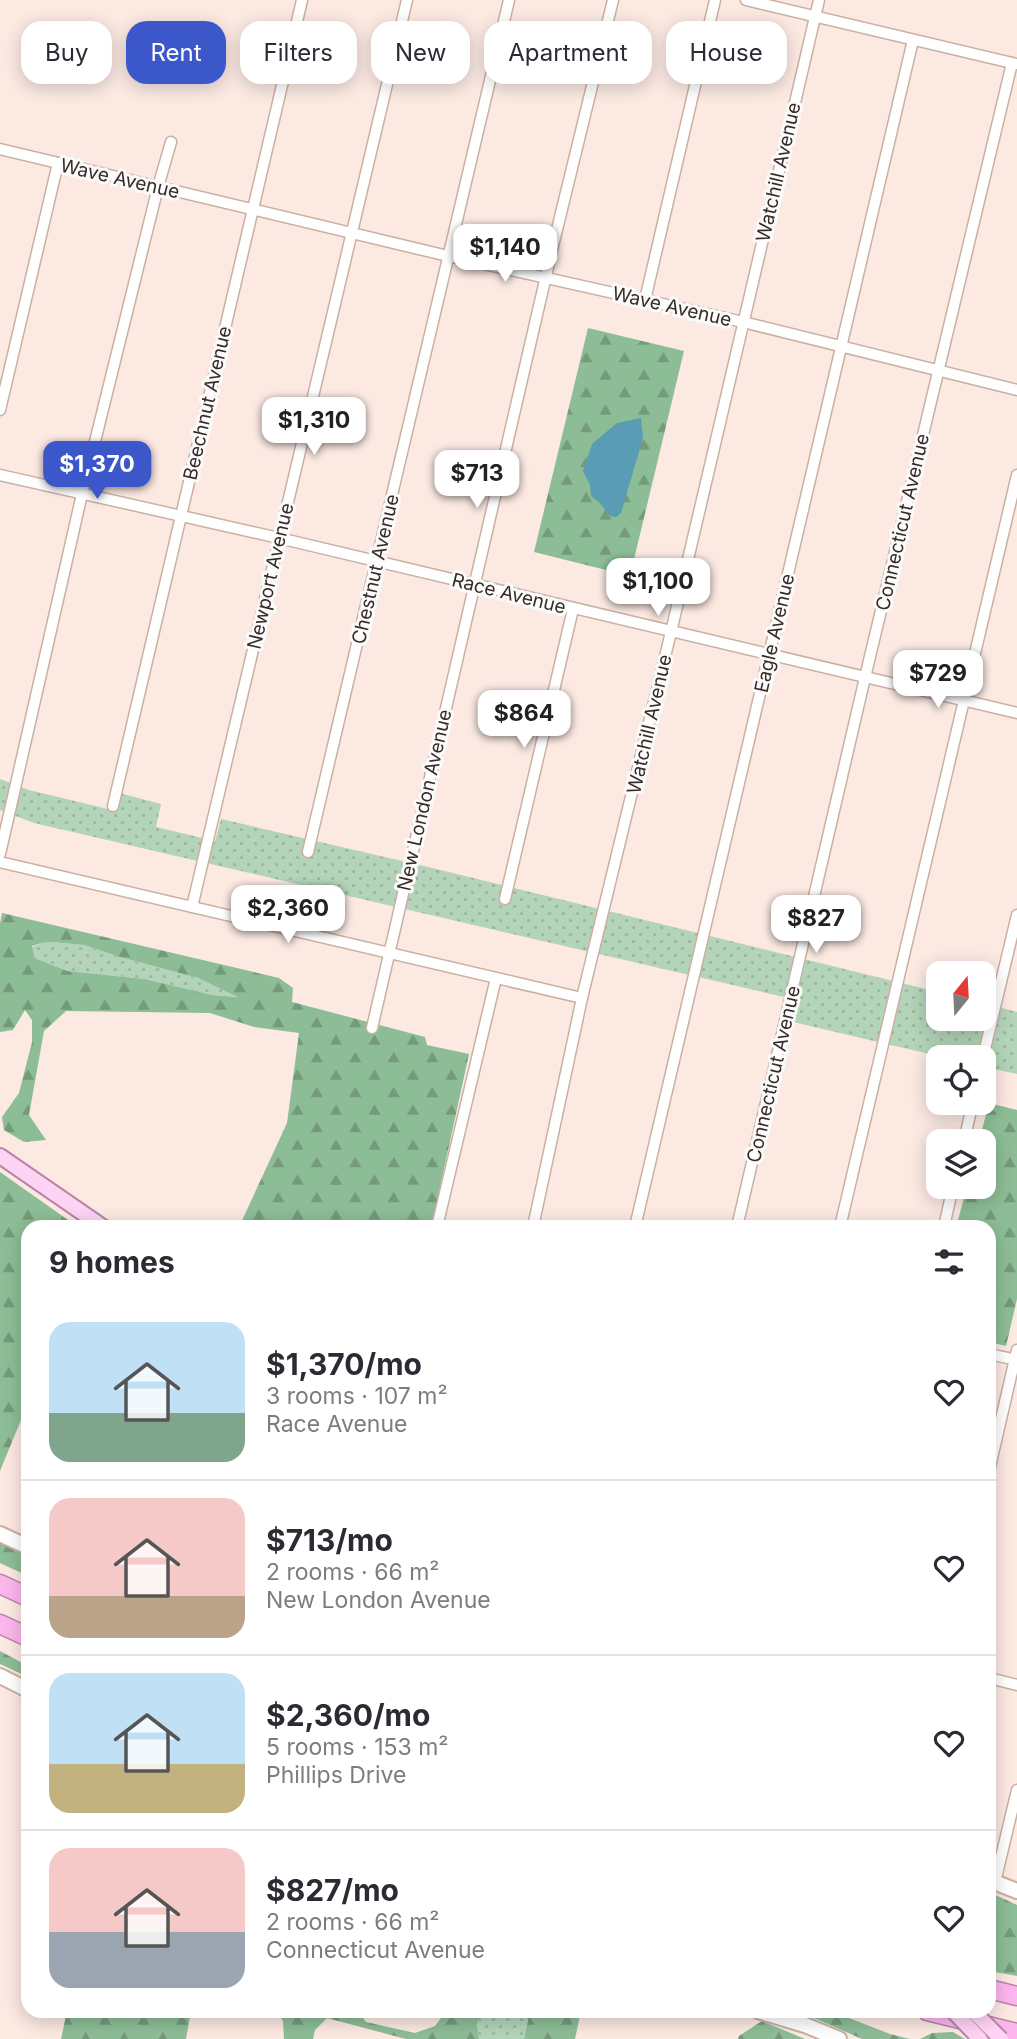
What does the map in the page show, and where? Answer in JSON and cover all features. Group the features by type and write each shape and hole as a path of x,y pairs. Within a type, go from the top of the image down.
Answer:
{"highway":[{"path":"0,1584 21,1594"},
{"path":"0,1624 21,1634"},
{"path":"996,1991 1017,1996"},
{"path":"956,2018 1017,2033"}],"main road":[{"path":"0,1156 93,1220"},
{"path":"0,1534 21,1544"},
{"path":"0,1676 21,1686"},
{"path":"996,1883 1017,1891"},
{"path":"782,2018 839,2039"},
{"path":"960,2018 981,2039"},
{"path":"980,2018 1000,2039"}],"street":[{"name":"Beechnut Avenue","path":"113,806 302,0"},
{"name":"Newport Avenue","path":"192,907 407,0"},
{"name":"Chestnut Avenue","path":"308,852 509,0"},
{"name":"New London Avenue","path":"372,1028 612,0"},
{"path":"645,300 715,0"},
{"path":"746,0 1014,64"},
{"name":"Watchill Avenue","path":"534,1220 582,998 819,0"},
{"name":"Eagle Avenue","path":"637,1220 913,40"},
{"name":"Connecticut Avenue","path":"739,1220 865,677 1014,64"},
{"path":"0,854 82,494 171,142"},
{"name":"Wave Avenue","path":"0,149 448,256 743,322 1017,390"},
{"path":"0,411 58,163"},
{"name":"Race Avenue","path":"0,475 181,515 1017,713"},
{"path":"842,1220 1017,475"},
{"path":"505,898 573,609"},
{"path":"0,862 582,998"},
{"path":"986,1045 1017,915"},
{"path":"439,1220 496,978"},
{"path":"946,1220 950,1199"},
{"path":"996,1355 1016,1357 996,1441"},
{"path":"996,1680 1017,1685"},
{"path":"996,1866 1017,1790"}],"green space":[{"path":"588,328 684,351 630,576 534,552"},
{"path":"0,779 29,790 108,809 112,791 161,804 156,827 215,841 221,819 926,989 926,1031 996,1031 996,1006 1017,1012 1017,1074 996,1070 996,1045 926,1045 926,1053 793,1022 797,1000 34,823 0,810"},
{"path":"2,913 279,978 293,988 292,1002 425,1037 427,1045 469,1054 433,1220 242,1220 287,1123 299,1033 254,1027 210,1013 66,1011 44,1031 29,1115 46,1140 24,1142 4,1130 2,1117 19,1093 32,1042 32,1020 25,1010 13,1030 0,1032","holes":["52,942 84,945 198,978 238,997 212,995 145,979 67,971 35,958 32,946"]},
{"path":"52,942 84,945 198,978 240,997 212,995 145,979 67,971 35,958 32,947"},
{"path":"996,1105 1017,1110 1017,1299 1006,1346 996,1344 996,1220 958,1220 964,1199 996,1199 996,1129 982,1129 986,1115 996,1115"},
{"path":"0,1172 68,1220 21,1220 21,1420 0,1471"},
{"path":"0,1541 21,1551 21,1573 0,1563"},
{"path":"0,1651 21,1662 21,1674 0,1664"},
{"path":"996,1895 1017,1905 1017,1976 996,1972"},
{"path":"66,2018 190,2018 186,2039 61,2039"},
{"path":"281,2018 327,2018 315,2030 313,2039 284,2039"},
{"path":"327,2018 363,2018 366,2022 415,2033 435,2026 441,2018 479,2018 479,2039 406,2039"},
{"path":"478,2018 528,2020 524,2039 479,2039"},
{"path":"527,2018 580,2018 575,2039 524,2039"},
{"path":"814,2018 849,2018 910,2039 862,2039"},
{"path":"762,2021 805,2039 738,2039"},
{"path":"953,2032 965,2039 920,2039 932,2033"}],"water":[{"path":"641,418 643,438 621,513 616,517 610,516 591,496 590,485 583,471 592,444 617,423"}]}
